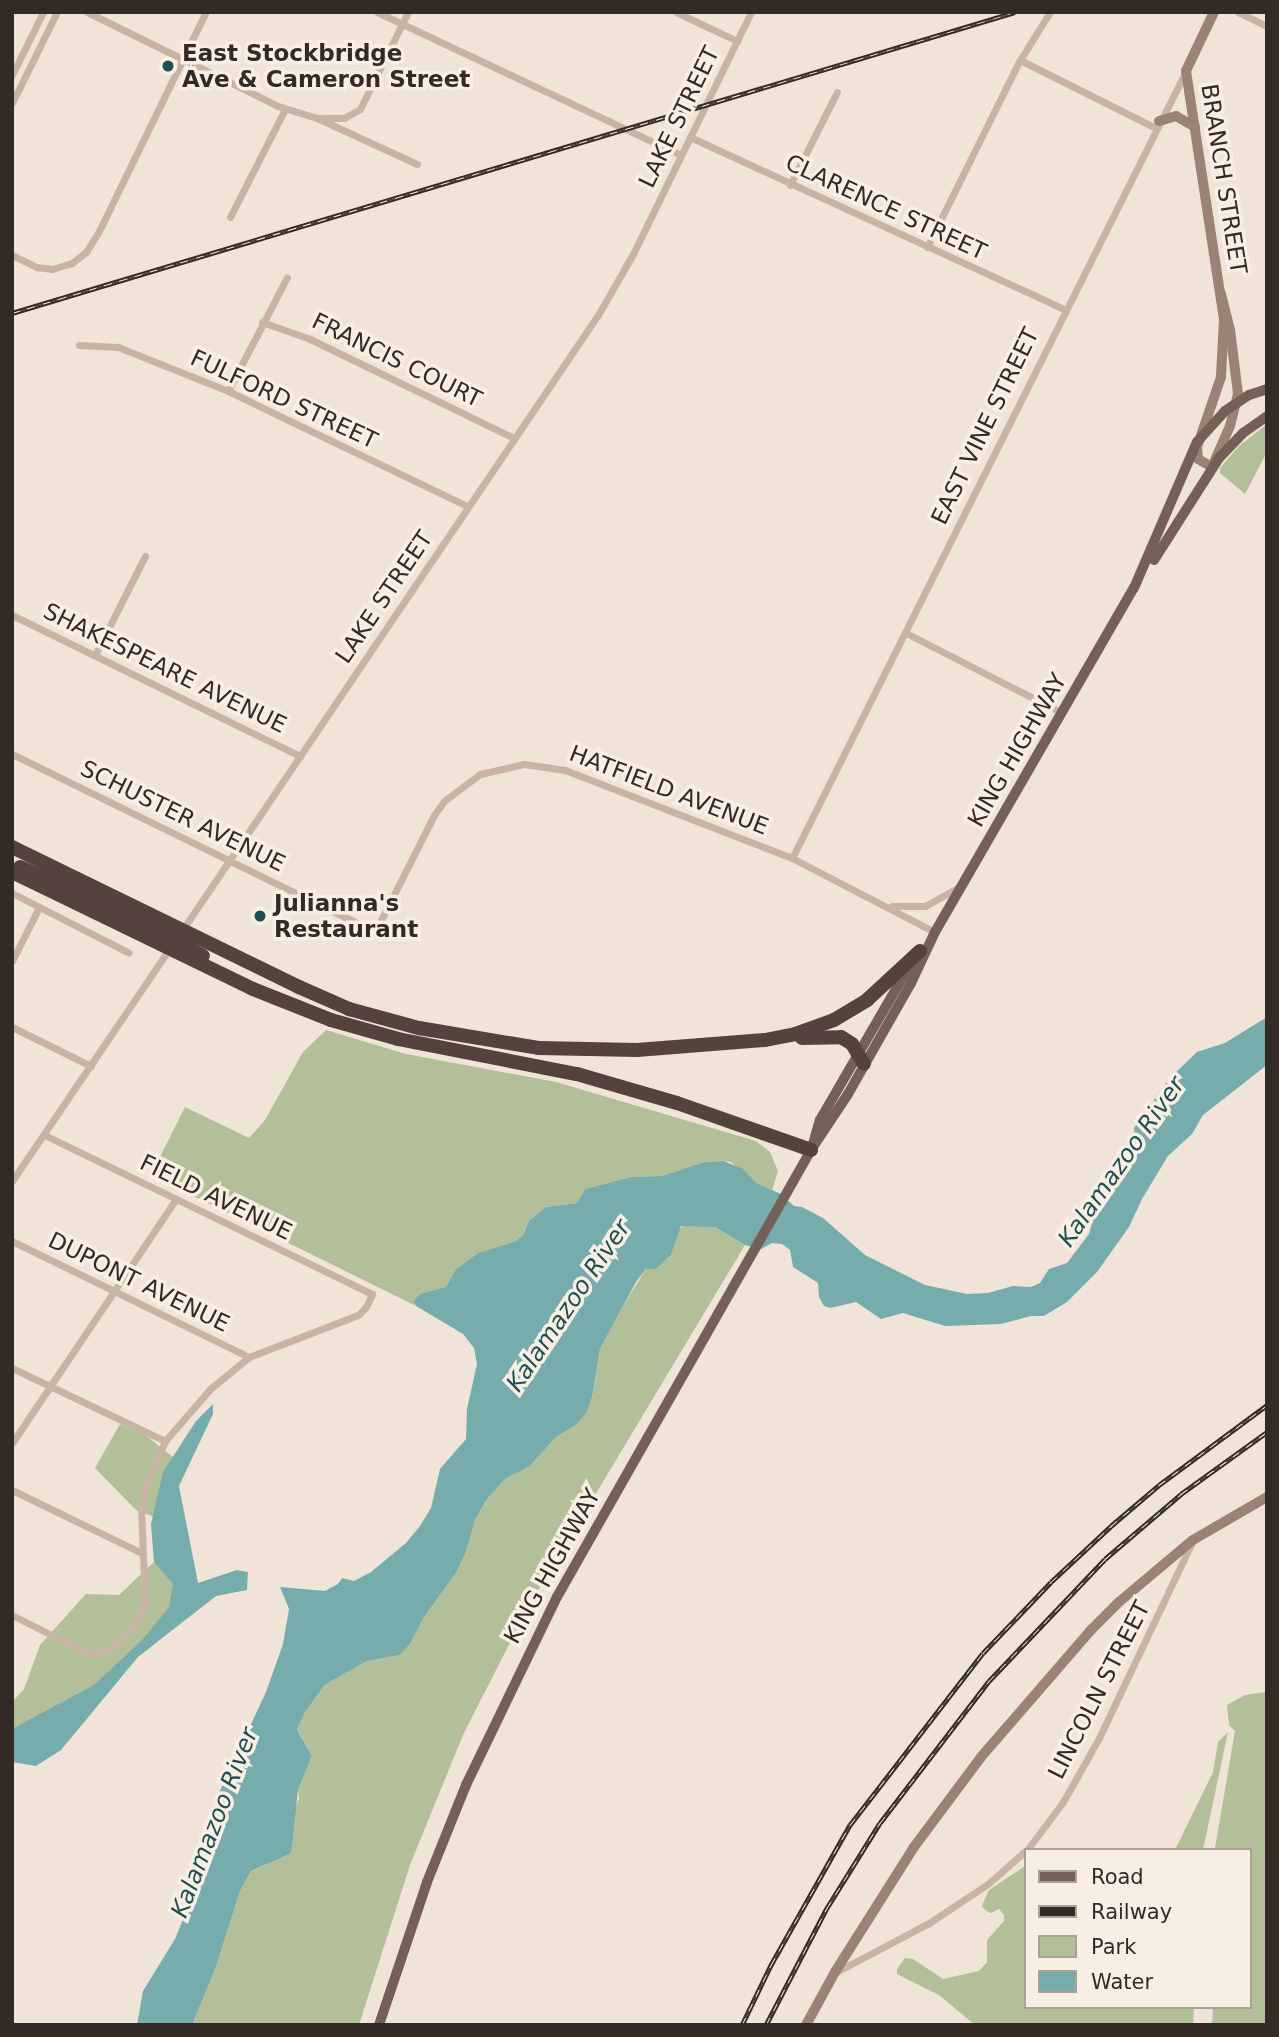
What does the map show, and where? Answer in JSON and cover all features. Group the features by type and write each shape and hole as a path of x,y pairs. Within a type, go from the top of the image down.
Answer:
{"highway":[{"path":"12,847 175,940 253,989 368,1031 578,1074 677,1103 811,1150"},
{"path":"12,864 94,899 175,940"},
{"path":"12,872 327,1000 419,1028 538,1048 637,1050 833,1036 846,1040 861,1058"},
{"path":"765,1040 813,1029 850,1010 882,988 920,951"}],"main road":[{"name":"KING HIGHWAY","path":"1134,588 1198,442 1215,420 1237,402 1267,389"},
{"name":"KING HIGHWAY","path":"861,1058 911,983 935,932 1134,588 1212,467 1243,433 1267,416"},
{"name":"KING HIGHWAY","path":"379,2025 427,1882 482,1749 520,1669 557,1597 811,1150 837,1113 861,1058 920,951 935,932"}],"street":[{"path":"12,75 43,12"},
{"path":"12,103 57,12"},
{"path":"87,12 285,109 317,118 417,164"},
{"path":"12,255 46,269 72,263 86,252 98,233 206,12"},
{"path":"377,12 681,155"},
{"path":"317,118 345,118 360,109 408,12"},
{"path":"676,12 737,41"},
{"name":"LAKE STREET","path":"12,1181 231,861 615,286 751,12"},
{"path":"927,247 1020,60 1050,12"},
{"name":"EAST VINE STREET","path":"792,858 1214,12"},
{"path":"1238,12 1267,26"},
{"path":"1020,60 1158,124 1175,116 1195,127"},
{"name":"BRANCH STREET","path":"1186,71 1221,293 1234,355 1237,402 1212,467"},
{"path":"790,185 837,92"},
{"path":"230,217 285,109"},
{"name":"CLARENCE STREET","path":"690,137 1066,310"},
{"path":"228,391 287,277"},
{"name":"BRANCH STREET","path":"1198,442 1221,377 1225,341 1221,293"},
{"name":"FRANCIS COURT","path":"262,323 310,339 514,438"},
{"name":"FULFORD STREET","path":"79,345 118,347 228,391 467,506"},
{"path":"1198,442 1198,459 1212,467"},
{"path":"94,654 145,556"},
{"name":"SHAKESPEARE AVENUE","path":"12,615 300,756"},
{"path":"906,633 1062,713"},
{"name":"SCHUSTER AVENUE","path":"12,754 375,932"},
{"name":"HATFIELD AVENUE","path":"375,932 434,815 444,801 473,778 514,764 539,764 565,770 792,858 935,932"},
{"path":"887,905 912,908 925,906 940,900 965,882"},
{"path":"12,893 129,953"},
{"path":"12,961 39,907"},
{"path":"12,1027 91,1066"},
{"name":"FIELD AVENUE","path":"44,1135 372,1294 366,1307 358,1315 249,1357"},
{"path":"12,1443 176,1199"},
{"name":"DUPONT AVENUE","path":"12,1241 249,1357"},
{"path":"12,1615 89,1654 110,1649 133,1628 145,1602 142,1498 165,1441 210,1389 249,1357"},
{"path":"12,1368 165,1441"},
{"path":"12,1490 142,1553"},
{"path":"806,2025 835,1972 914,1847 981,1757 1090,1631 1193,1540 1267,1497"},
{"name":"LINCOLN STREET","path":"1028,1848 1063,1802 1099,1738 1193,1540"},
{"name":"LINCOLN STREET","path":"835,1972 929,1923 989,1883 1024,1853"}],"green space":[{"path":"1267,424 1267,452 1245,494 1220,473 1220,468 1239,446"},
{"path":"326,1030 406,1054 556,1082 756,1141 770,1152 778,1171 772,1191 756,1183 731,1162 723,1161 704,1162 662,1176 631,1177 585,1189 577,1203 546,1207 529,1221 523,1235 516,1241 478,1253 456,1269 446,1287 420,1295 415,1301 416,1306 151,1175 185,1107 249,1138 265,1120 303,1052"},
{"path":"686,1224 715,1227 745,1245 528,1607 463,1735 410,1865 359,2025 192,2025 216,1967 240,1891 251,1871 268,1864 299,1799 298,1790 312,1756 297,1728 305,1712 324,1686 333,1680 367,1661 400,1655 410,1644 424,1617 456,1573 466,1552 475,1520 487,1499 505,1479 530,1466 556,1437 576,1425 592,1399 600,1349 626,1301 646,1269 656,1269 671,1255 678,1230"},
{"path":"120,1424 143,1433 174,1458 154,1517 136,1510 95,1468"},
{"path":"154,1562 178,1567 184,1601 82,1707 12,1735 12,1702 24,1689 40,1645 86,1594 119,1595"},
{"path":"1265,1692 1267,2025 1212,2025 1213,2009 1251,2009 1251,1848 1215,1848 1235,1731 1229,1725 1227,1705 1245,1695"},
{"path":"1228,1732 1203,1848 1176,1848 1213,1772 1218,1742"},
{"path":"1024,1867 1024,2009 1194,2009 1193,2025 975,2025 939,1995 897,1974 897,1969 905,1958 913,1959 943,1979 979,1971 987,1962 987,1940 1004,1921 1004,1915 999,1909 991,1913 982,1906 989,1890"}],"water":[{"name":"Kalamazoo River","path":"1267,1017 1267,1065 1203,1115 1192,1134 1168,1156 1129,1227 1097,1272 1067,1302 1044,1316 1031,1316 1001,1324 945,1326 903,1313 881,1319 856,1302 830,1308 824,1306 819,1297 818,1283 793,1267 790,1250 782,1244 772,1243 761,1249 745,1245 715,1227 681,1226 671,1255 656,1269 646,1269 636,1282 600,1349 592,1398 586,1413 576,1425 556,1437 530,1466 505,1479 487,1499 475,1520 466,1552 456,1573 424,1617 410,1644 400,1655 367,1661 333,1680 324,1686 305,1712 297,1729 312,1756 298,1790 291,1853 251,1871 240,1891 216,1967 192,2025 137,2025 143,1991 175,1939 186,1912 197,1880 217,1797 266,1692 283,1644 289,1609 280,1587 325,1591 338,1584 342,1578 354,1581 371,1572 406,1543 420,1526 431,1508 440,1469 466,1439 467,1409 477,1364 474,1348 463,1334 416,1306 414,1301 420,1294 446,1287 456,1269 478,1253 516,1241 523,1235 529,1221 546,1207 577,1203 585,1189 631,1177 662,1176 704,1162 723,1161 742,1168 756,1183 781,1194 794,1206 802,1207 823,1218 865,1255 925,1285 967,1294 988,1293 1013,1286 1031,1287 1040,1283 1049,1269 1067,1263 1089,1234 1097,1205 1126,1173 1135,1145 1134,1128 1168,1080 1197,1052 1225,1043"},
{"path":"213,1404 213,1414 179,1486 198,1583 237,1570 248,1572 247,1590 216,1596 138,1657 61,1750 36,1766 12,1762 12,1729 94,1685 142,1640 169,1607 173,1584 154,1562 151,1524 163,1472 196,1421"}],"railway":[{"path":"12,313 1015,12"},
{"path":"742,2025 771,1965 850,1825 983,1653 1051,1582 1111,1526 1159,1485 1267,1405"},
{"path":"766,2025 827,1908 880,1823 989,1681 1105,1559 1181,1494 1267,1432"}],"place":[{"name":"East Stockbridge Ave & Cameron Street","path":"168,66"},
{"name":"Julianna's Restaurant","path":"260,916"}]}
